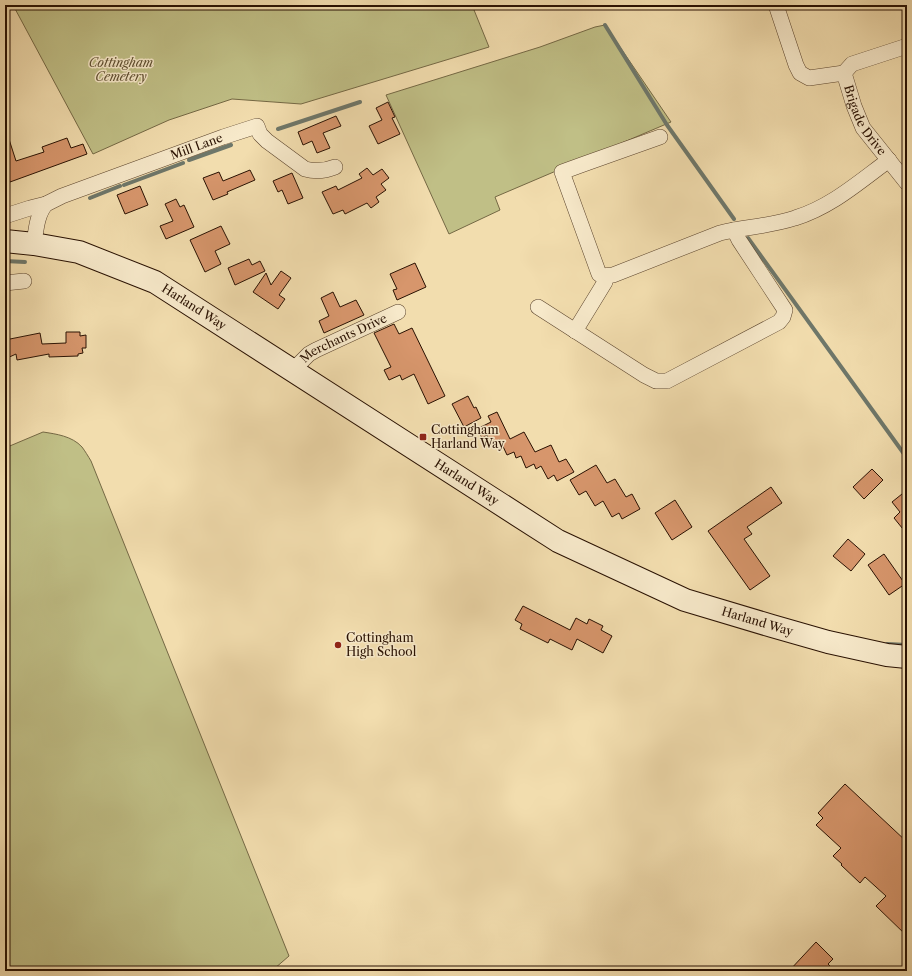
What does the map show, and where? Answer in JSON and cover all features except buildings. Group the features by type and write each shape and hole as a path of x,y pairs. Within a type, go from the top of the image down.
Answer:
{"main road":[{"name":"Harland Way","path":"5,241 34,244 78,252 155,282 558,541 685,600 828,642 888,655 907,657"}],"street":[{"path":"776,5 796,65 800,72 809,78 844,73 852,64 907,46"},
{"name":"Brigade Drive","path":"844,73 854,106 863,128 907,183"},
{"name":"Mill Lane","path":"5,216 46,204 62,196 257,126 260,134 267,141 306,169 312,171 324,171 335,167"},
{"path":"660,136 562,172 602,276 614,275 720,233 795,219 829,204 889,160"},
{"path":"34,244 40,212 46,204"},
{"path":"538,307 644,376 656,381 667,381 779,322 783,317 785,310 734,230"},
{"path":"576,331 605,282 606,276"},
{"path":"5,284 24,281"},
{"name":"Merchants Drive","path":"292,371 309,354 316,350 398,312"}],"green space":[{"name":"Cottingham Cemetery","path":"13,5 472,5 489,47 301,104 232,99 169,120 93,154"},
{"path":"605,25 671,122 495,197 500,210 449,234 386,95"},
{"path":"43,432 64,436 74,440 82,447 91,461 289,956 274,969 274,971 5,971 5,448"}],"waterway":[{"path":"621,8 632,5"},
{"path":"605,25 667,125 734,219"},
{"path":"278,129 360,102"},
{"path":"189,160 231,145"},
{"path":"124,185 183,163"},
{"path":"90,198 120,186"},
{"path":"748,238 907,458"},
{"path":"5,261 25,262"},
{"path":"887,644 907,645"}],"place":[{"name":"Cottingham Harland Way","path":"423,437"},
{"name":"Cottingham High School","path":"338,645"}]}
